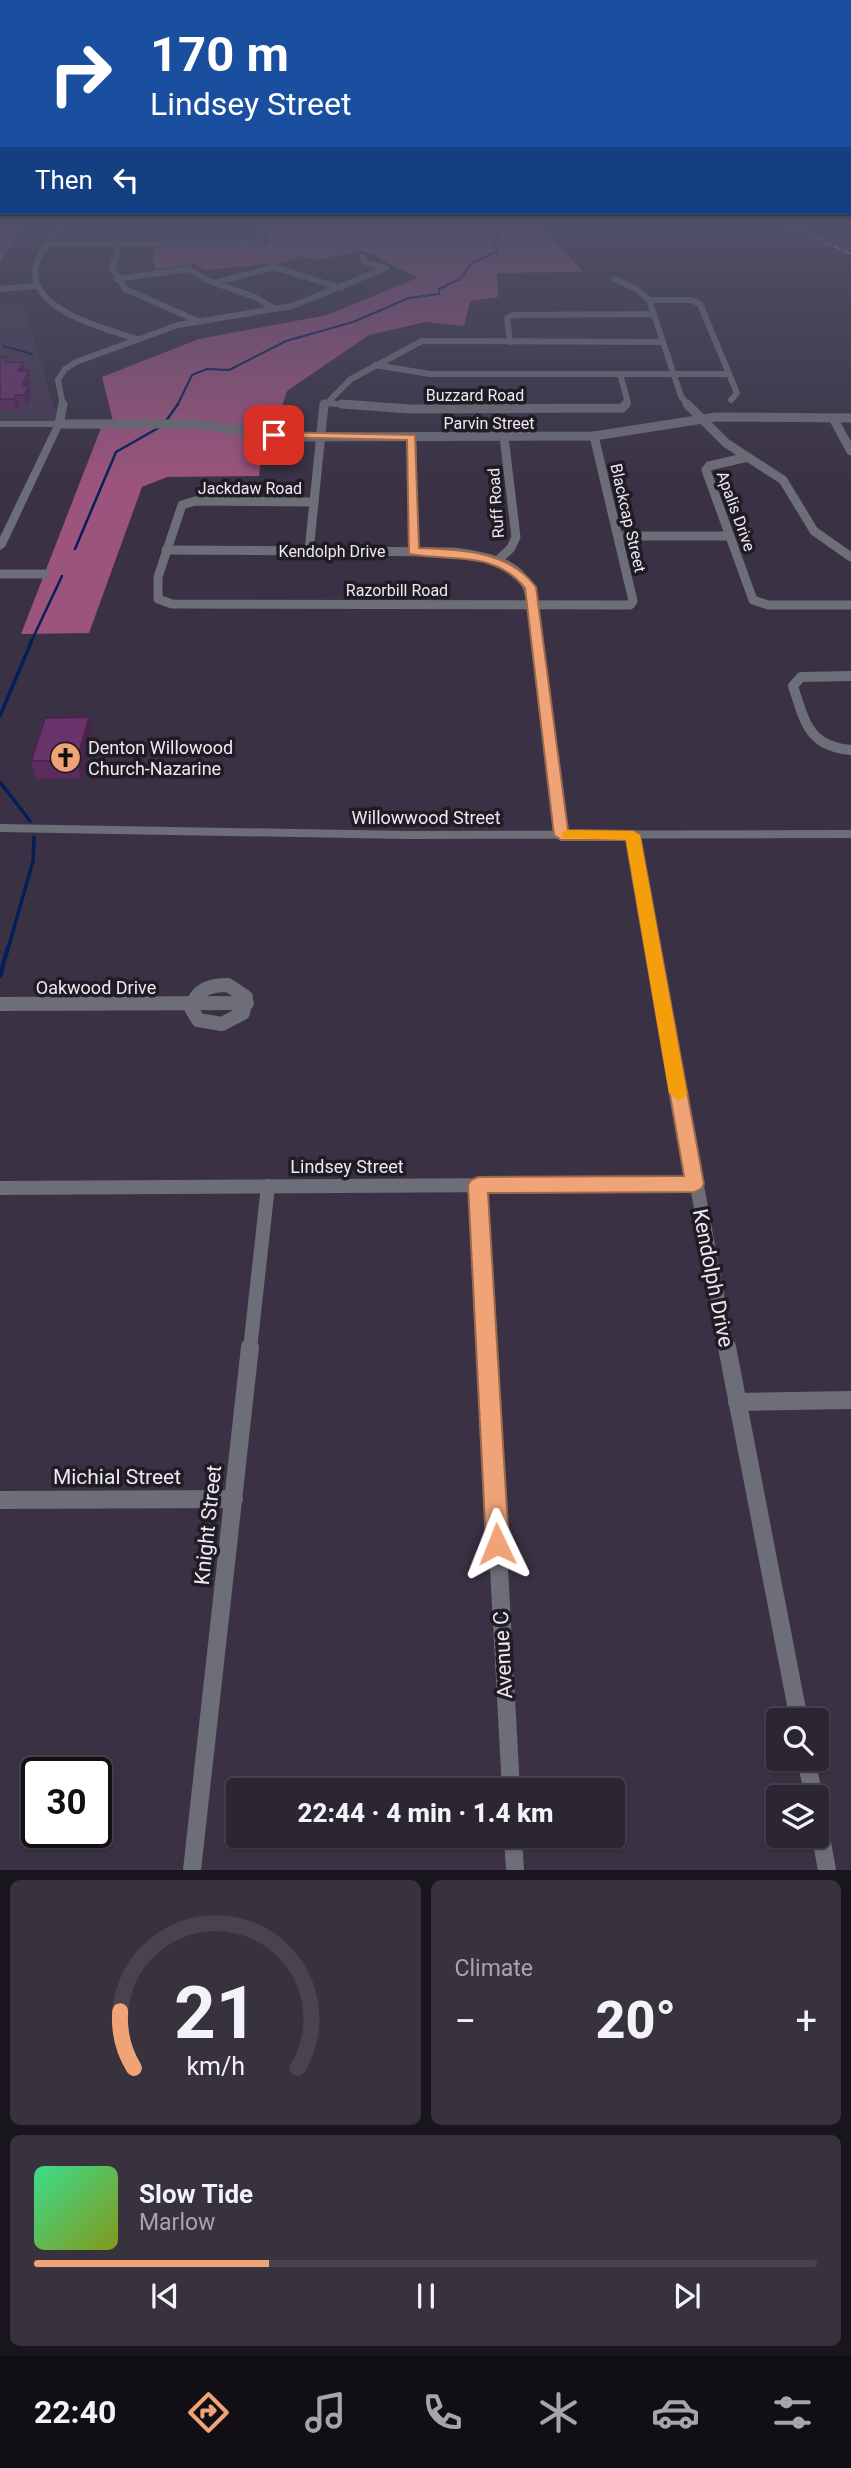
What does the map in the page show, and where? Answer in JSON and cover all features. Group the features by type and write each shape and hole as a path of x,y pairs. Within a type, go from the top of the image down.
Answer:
{"street":[{"path":"66,311 136,339"},
{"path":"174,311 198,321"},
{"path":"0,547 64,410 58,383 61,373 83,359 136,339 198,321 260,311"},
{"path":"703,311 737,393 731,400"},
{"path":"510,342 507,318 510,316 653,314 684,402 726,443 783,480 814,531 850,555"},
{"path":"309,551 324,403 336,390 375,365 426,340 663,342"},
{"path":"375,365 430,374 729,374"},
{"name":"Buzzard Road","path":"324,403 410,409 625,407 628,403 620,374"},
{"path":"834,418 851,451"},
{"name":"Parvin Street","path":"0,424 196,424 289,437 321,438 504,437 622,434 700,419 851,418"},
{"name":"Blackcap Street","path":"594,436 633,601 630,605"},
{"path":"412,437 413,551"},
{"name":"Ruff Road","path":"497,561 511,548 516,537 504,437"},
{"name":"Apalis Drive","path":"748,457 706,468 751,597 757,603"},
{"name":"Jackdaw Road","path":"166,550 180,508 185,503 314,502"},
{"path":"618,536 729,536"},
{"name":"Kendolph Drive","path":"166,550 413,551 467,554 497,561 517,571 528,581 533,606 561,835"},
{"name":"Razorbill Road","path":"166,550 156,583 158,599 163,603 630,605"},
{"path":"0,574 45,574"},
{"path":"757,603 851,605"},
{"path":"851,676 801,677 793,686 812,737 829,749 851,750"},
{"name":"Willowwood Street","path":"0,828 561,835 851,834"},
{"name":"Kendolph Drive","path":"633,835 695,1184 797,1708"},
{"path":"219,985 236,987 246,997 247,1003 241,1016 234,1021 215,1025 198,1020 191,1005 203,990 219,985"},
{"name":"Oakwood Drive","path":"0,1004 247,1003"},
{"name":"Lindsey Street","path":"0,1188 695,1184"},
{"name":"Avenue C","path":"478,1185 510,1778"},
{"name":"Knight Street","path":"192,1870 268,1186"},
{"path":"737,1402 851,1400"},
{"name":"Michial Street","path":"0,1500 234,1499"},
{"path":"514,1848 515,1870"},
{"path":"823,1848 827,1870"}],"shaded area":[{"path":"0,311 25,311 59,424 0,424"},
{"path":"336,311 468,311 464,326 425,322 369,335 287,391 274,430 263,443 259,476 167,477 142,487 89,633 21,634 103,423 113,421 102,377 199,339"}],"building":[{"path":"0,357 7,357 4,362 23,362 18,371 29,371 22,386 29,386 24,395 16,395 14,399 0,399"},
{"path":"89,717 77,761 31,761 45,718"}],"waterway":[{"path":"178,404 192,375 207,369 229,370 286,341 353,322 378,311"},
{"path":"3,346 32,354"},
{"path":"166,421 178,404"},
{"path":"75,549 116,452 160,427"},
{"path":"31,642 62,576"},
{"path":"0,716 32,640"},
{"path":"0,782 30,821"},
{"path":"8,949 33,861 34,837"},
{"path":"0,976 8,947"}],"slow traffic":[{"path":"568,835 633,835 678,1093"}],"place":[{"name":"Denton Willowood Church-Nazarine","path":"65,757"}],"route":[{"path":"274,435 321,438 412,437 413,551 482,557 509,566 528,581 532,594 541,693 549,732 561,835 633,835 695,1184 478,1185 497,1544"}]}
